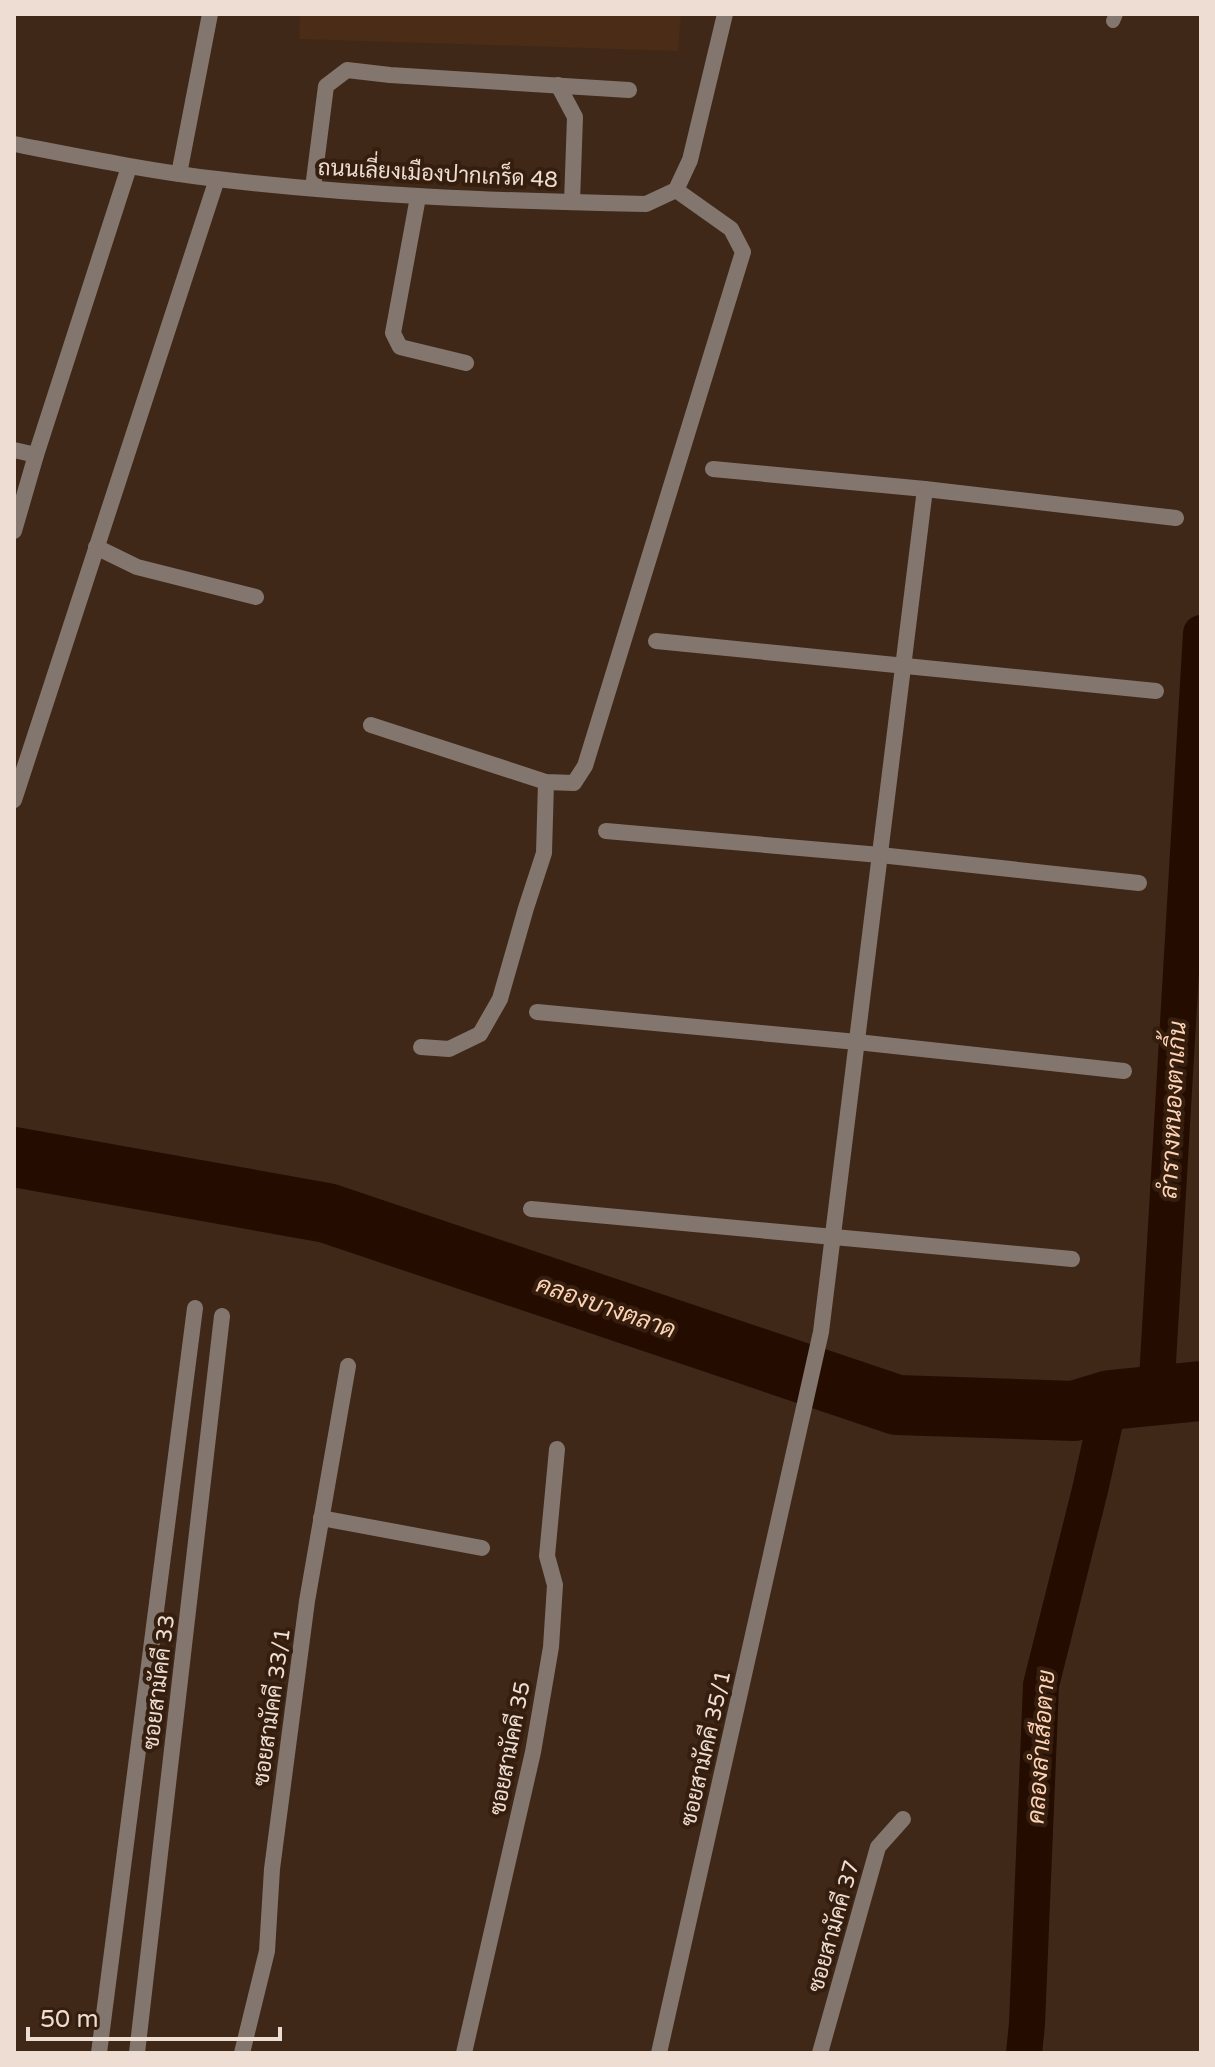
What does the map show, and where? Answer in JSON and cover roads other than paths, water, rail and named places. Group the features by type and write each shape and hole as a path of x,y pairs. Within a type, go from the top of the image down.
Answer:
{"street":[{"path":"179,174 210,14"},
{"path":"371,725 546,782 574,783 585,766 743,252 731,229 676,190 690,160 725,14"},
{"path":"313,188 326,86 347,70 629,90"},
{"path":"558,85 575,117 572,202"},
{"name":"ถนนเลี่ยงเมืองปากเกร็ด 48","path":"14,144 129,167 217,179 418,197 646,204 676,190"},
{"path":"14,531 129,167"},
{"path":"14,800 217,179"},
{"path":"418,197 393,333 400,347 466,363"},
{"path":"14,450 36,455"},
{"path":"713,469 925,489 1176,518"},
{"name":"ซอยสามัคคี 35/1","path":"659,2053 821,1332 925,489"},
{"path":"96,547 137,567 256,597"},
{"path":"656,641 1156,691"},
{"path":"421,1047 449,1049 480,1034 500,999 544,853 546,782"},
{"path":"606,831 880,855 1139,883"},
{"path":"537,1012 1124,1071"},
{"path":"531,1209 1072,1259"},
{"path":"99,2053 195,1308"},
{"name":"ซอยสามัคคี 33","path":"137,2053 222,1316"},
{"name":"ซอยสามัคคี 33/1","path":"242,2053 267,1951 272,1869 307,1601 348,1366"},
{"name":"ซอยสามัคคี 35","path":"464,2053 533,1752 551,1647 555,1585 547,1556 557,1449"},
{"path":"321,1518 482,1548"},
{"name":"ซอยสามัคคี 37","path":"820,2053 878,1847 903,1819"}],"waterway":[{"name":"ลำรางหนองตาเกิ้น","path":"1156,1396 1201,633"},
{"name":"คลองบางตลาด","path":"14,1157 327,1213 897,1405 1074,1411 1110,1400 1201,1391"},
{"name":"คลองลำเสือตาย","path":"1024,2053 1041,1685 1110,1400"}]}
